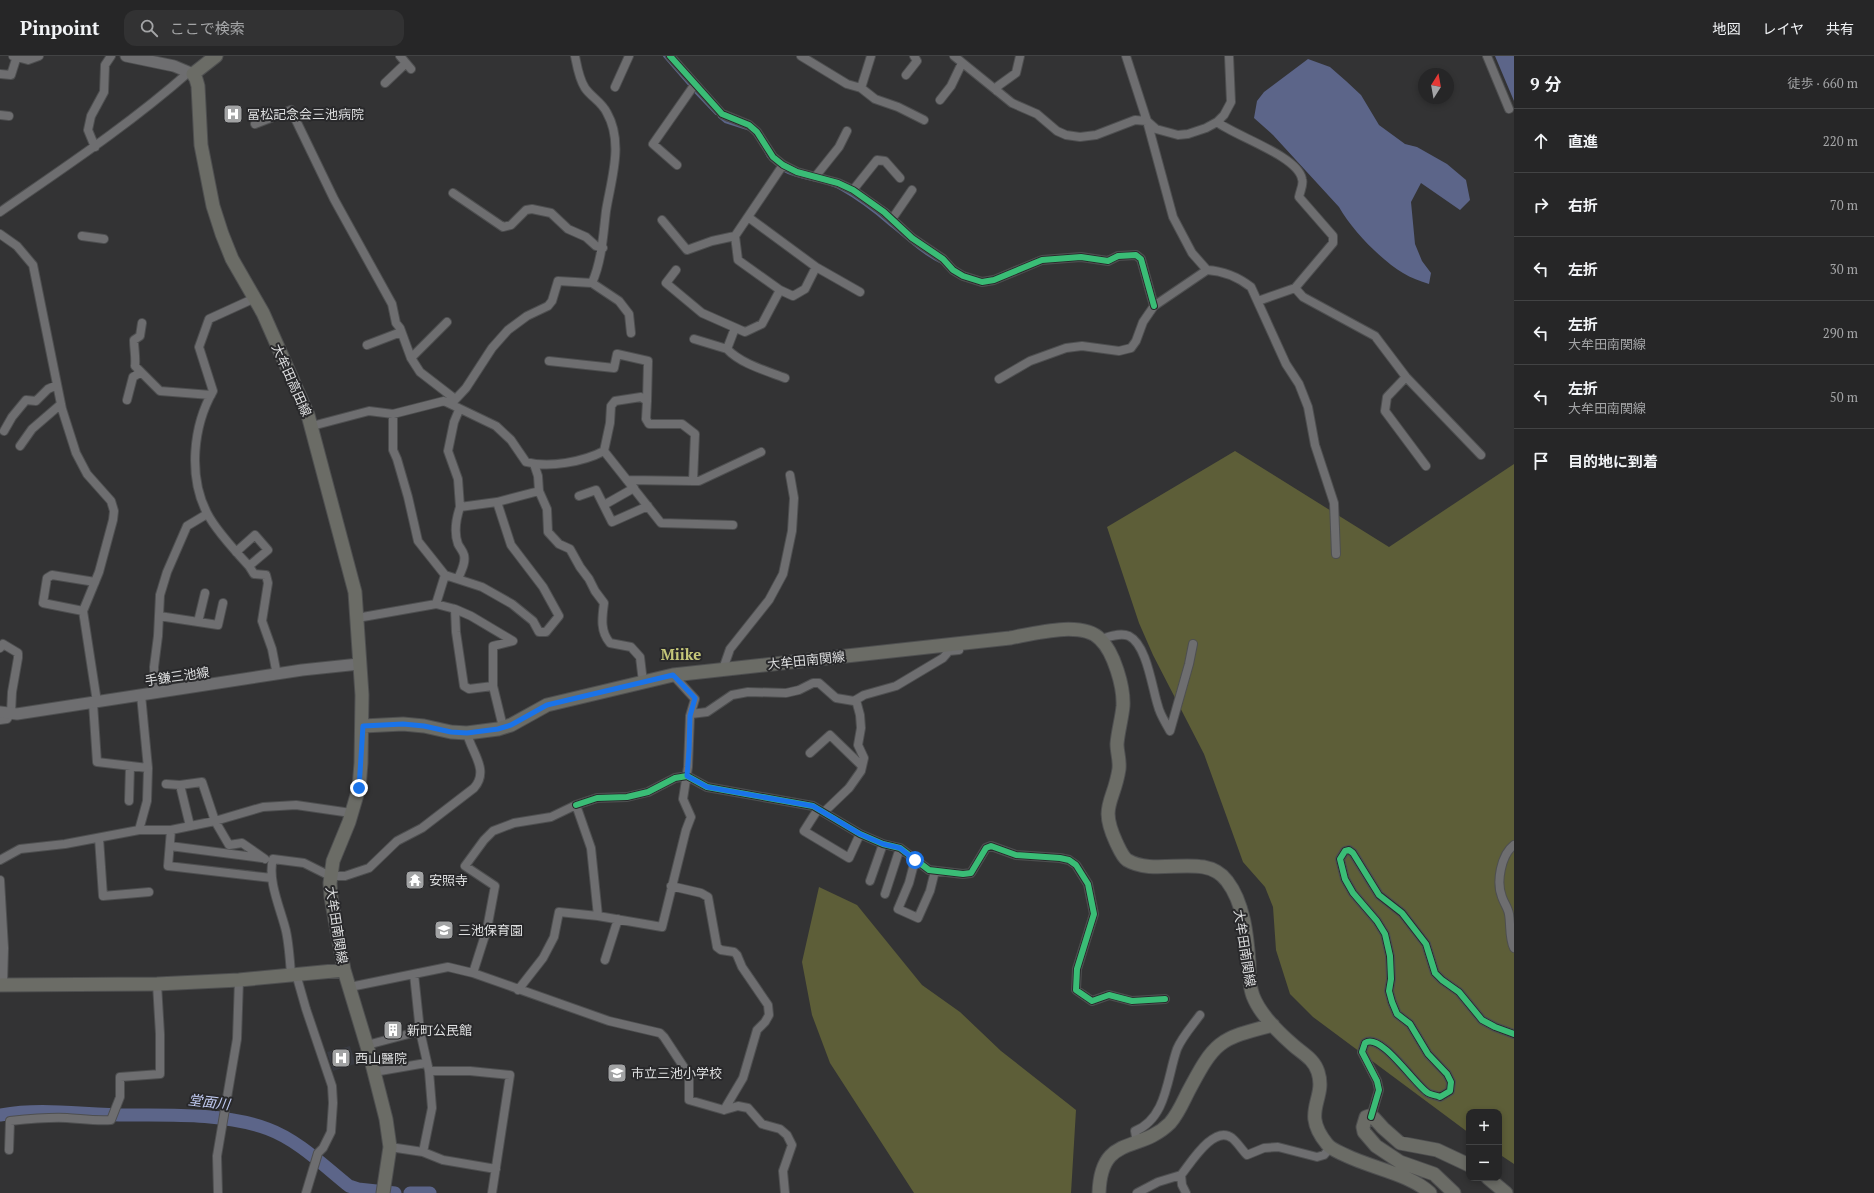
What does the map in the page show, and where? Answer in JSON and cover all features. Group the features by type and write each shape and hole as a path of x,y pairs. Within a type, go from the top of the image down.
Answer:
{"main road":[{"path":"126,56 174,66 191,73 216,56"},
{"name":"大牟田高田線","path":"191,73 196,79 198,86 201,145 213,206 222,234 232,259 255,298 286,368 299,392 312,426 355,592 363,726"},
{"name":"大牟田南関線","path":"1,985 157,984 239,980 344,970 331,897 330,876 333,861 352,813 359,788 363,726 403,724 424,726 451,732 467,733 511,725 547,705 673,675 974,642 1064,630 1084,630 1095,634 1101,639 1113,659 1124,704 1117,744 1119,770 1107,813 1109,825 1126,859 1139,864 1162,868 1196,865 1211,868 1220,873 1228,881 1237,900 1243,921 1253,995 1260,1008 1273,1025 1312,1059 1318,1069 1320,1078 1315,1105 1316,1129 1330,1148 1358,1162 1414,1181 1430,1193"},
{"name":"手鎌三池線","path":"0,712 12,713 95,702 359,664"},
{"path":"344,970 367,1045 383,1105 390,1147 384,1189"},
{"path":"1099,1193 1102,1168 1110,1156 1119,1148 1160,1132 1170,1122 1178,1112 1205,1059 1215,1048 1226,1039 1240,1033 1273,1025"},
{"path":"1454,1193 1434,1174 1400,1162 1376,1146 1364,1132 1363,1127 1366,1117 1371,1117 1393,1138 1400,1142 1437,1150 1466,1164"},
{"path":"1492,1181 1506,1193"}],"street":[{"path":"0,74 11,74 15,56 28,60 39,56"},
{"path":"95,147 88,130 91,116 104,92 105,64 111,56"},
{"path":"385,83 408,66 400,56"},
{"path":"575,56 580,77 585,88 599,101 608,113 614,133 616,149 614,171 606,214 603,248 598,270 592,283"},
{"path":"614,87 629,56"},
{"path":"670,56 722,114 749,125 757,132 773,157 797,172 838,183 853,190 892,219 912,238 943,259 953,270 963,276 982,282 994,280 1042,260 1081,257 1108,261 1123,255 1136,255 1141,259 1154,306"},
{"path":"801,56 847,84 861,88 875,99 898,107 924,120"},
{"path":"861,88 871,56"},
{"path":"906,74 917,61 914,56"},
{"path":"954,56 1012,103 1036,114 1066,135 1080,137 1096,135 1136,120 1147,121 1156,129 1178,134 1188,134 1217,122 1224,115 1231,102 1232,82 1229,56"},
{"path":"997,91 998,86 1016,73 1020,56"},
{"path":"1126,56 1147,121 1173,217 1192,253 1207,270"},
{"path":"1487,56 1509,109"},
{"path":"940,100 951,86 962,63"},
{"path":"0,212 95,147 191,73"},
{"path":"677,165 653,144 695,84"},
{"path":"255,124 291,110 334,199 392,304 396,323 411,358 420,372 453,401 460,410 496,426 511,440 526,462 552,465 597,455 604,452"},
{"path":"1217,122 1226,129 1244,136 1288,161 1297,168 1302,177 1303,183 1299,197 1333,236 1333,242 1295,288 1258,301"},
{"path":"815,176 839,147 846,131"},
{"path":"853,190 877,160 885,160 900,178"},
{"path":"784,165 735,236 738,260 780,290 794,296 805,289 816,267"},
{"path":"892,219 912,190"},
{"path":"452,193 503,227 511,225 526,210 532,209 551,214 568,229 586,237 596,246 603,248"},
{"path":"748,217 816,267 860,292"},
{"path":"662,220 687,250 712,241 735,236"},
{"path":"0,234 17,246 33,265 61,404 76,452 87,474 111,501 114,511 114,520 95,582 83,611 95,702 97,762 148,768"},
{"path":"82,236 104,239"},
{"path":"676,270 666,283 702,312 745,332 762,324 780,290"},
{"path":"999,379 1030,361 1066,348 1082,346 1119,351 1131,348 1136,341 1143,322 1154,306 1207,270 1218,270 1241,279 1251,287 1286,364 1299,384 1308,407 1314,446 1334,503 1336,554"},
{"path":"312,426 369,411 392,414 444,401 453,401 466,388 492,348 508,330 527,316 548,306 552,301 558,281 592,283 619,302 629,314 631,333"},
{"path":"1295,288 1304,297 1375,336 1406,377 1481,455"},
{"path":"255,298 209,319 199,347 213,391 206,404 195,452 196,473 201,499 207,514 254,574 266,576 268,583 262,621 272,649 277,675"},
{"path":"411,358 447,322"},
{"path":"142,323 140,336 134,340 136,355 135,366 160,391 211,395"},
{"path":"727,349 735,328"},
{"path":"367,345 401,332"},
{"path":"694,339 727,349 731,353 756,366 785,378"},
{"path":"549,360 614,368 617,354 648,361 646,419 649,424 682,424 695,434 693,481"},
{"path":"127,400 133,376 141,372"},
{"path":"1406,377 1387,397 1385,411 1426,466"},
{"path":"4,432 12,416 26,400 36,401 48,389 57,385"},
{"path":"604,452 610,422 611,406 615,401 641,397 647,401"},
{"path":"20,446 32,429 61,404"},
{"path":"458,579 464,562 464,553 458,546 457,538 456,525 460,507 458,479 448,451 454,422 460,410"},
{"path":"392,414 393,450 408,497 418,541 445,575 482,587 512,604 533,621 539,632 546,632 559,616 543,587 511,545 497,502"},
{"path":"604,452 661,523 733,525"},
{"path":"627,480 699,481 761,452"},
{"path":"534,464 538,476 539,491 547,509 549,522 548,532 559,544 570,549 595,591 604,603 601,622 605,638 610,643 631,647 640,657 643,682"},
{"path":"723,669 730,649 769,600 783,574 792,531 794,498 790,475"},
{"path":"604,505 634,488"},
{"path":"579,496 596,490 612,522 648,506"},
{"path":"460,507 497,502 539,491"},
{"path":"156,693 154,667 160,594 167,572 187,526 207,514"},
{"path":"236,552 255,535 268,550 249,566"},
{"path":"83,611 43,603 47,578 52,575 95,582"},
{"path":"436,604 445,575"},
{"path":"198,622 205,593"},
{"path":"159,616 218,625 223,603"},
{"path":"357,618 436,604 455,609 471,616 513,641 493,646 493,686 503,727"},
{"path":"455,609 456,632 464,686 469,689 493,686"},
{"path":"1101,639 1119,634 1128,636 1137,643 1143,652 1158,708 1170,731 1190,664 1193,644"},
{"path":"690,714 707,712 732,695 748,692 786,693 799,690 813,683 819,684 836,698 856,700 864,695 896,686 943,658 949,651 974,648 974,642"},
{"path":"0,648 3,644 18,653 12,692 12,713 7,719 0,720"},
{"path":"518,990 543,958 554,937 559,912 598,916 662,927 671,886 691,817 683,799 687,776 690,714 695,698 673,675"},
{"path":"139,830 147,802 148,768 141,695"},
{"path":"856,700 860,715 861,728 858,745 864,758 862,766 857,778 849,788 821,810 804,831 849,858 860,834"},
{"path":"170,846 304,863 330,876 345,876 369,868 397,841 422,828 474,788 479,782 481,770 478,758 469,744 467,733"},
{"path":"810,753 830,735 862,766"},
{"path":"129,801 130,766"},
{"path":"473,973 487,929 495,886 465,866 484,840 493,831 514,823 550,817 597,798 627,797 648,792 675,778 687,776 707,787 813,806 860,834 883,844 900,848 929,870 963,874 970,873 986,848 991,846 1016,855 1069,860 1076,865 1088,884 1094,914 1077,969 1076,990 1092,1001 1109,995 1132,1002 1165,999"},
{"path":"166,784 180,785 202,782 215,821 229,845 242,843 269,859 294,974 332,1086 333,1103 331,1132 323,1148 318,1153 306,1193"},
{"path":"180,785 190,826"},
{"path":"0,860 20,849 45,847 139,830 171,830 215,821 263,807 296,805 352,813"},
{"path":"576,806 591,848 598,916"},
{"path":"171,830 168,866 272,878"},
{"path":"99,838 103,896 149,892"},
{"path":"870,881 883,844"},
{"path":"1514,845 1504,859 1499,878 1501,895 1509,912 1511,939 1514,948"},
{"path":"886,894 900,848"},
{"path":"1371,1117 1379,1090 1377,1081 1362,1052 1365,1043 1368,1041 1375,1041 1385,1048 1429,1093 1440,1097 1450,1091 1451,1082 1447,1074 1428,1054 1410,1024 1397,1014 1389,991 1391,979 1390,956 1385,934 1345,879 1340,859 1345,851 1349,850 1353,853 1379,895 1402,913 1426,944 1435,972 1442,980 1460,992 1482,1020 1495,1027 1514,1034"},
{"path":"915,860 909,883 898,909 918,918 930,891 935,871"},
{"path":"0,880 4,948 1,985"},
{"path":"671,886 701,893 708,897 717,947 721,950 734,952 737,955 742,967 768,1005 769,1015 765,1022 757,1030 743,1078 724,1110"},
{"path":"605,960 618,919"},
{"path":"350,987 448,967 473,973 609,1021 660,1033 689,1075 690,1100 724,1110 738,1106 748,1108 762,1124 780,1128 787,1135 792,1145 783,1171 785,1193"},
{"path":"414,974 420,1032 429,1071 432,1108 423,1152"},
{"path":"218,1193 217,1156 237,1039 239,980"},
{"path":"9,1150 10,1121 42,1118 67,1118 91,1121 111,1120 120,1097 120,1076 160,1074 160,1034 157,984"},
{"path":"1137,1142 1135,1131 1145,1127 1153,1120 1159,1109 1178,1047 1200,1015"},
{"path":"367,1045 420,1032"},
{"path":"374,1072 426,1062"},
{"path":"429,1071 483,1072 510,1075 492,1193"},
{"path":"1137,1193 1158,1182 1182,1175 1212,1138 1222,1136 1231,1137 1247,1155 1264,1148 1278,1147 1316,1157 1324,1155 1330,1148"},
{"path":"390,1147 423,1152 442,1160 496,1169"},
{"path":"1182,1175 1182,1186 1186,1193"}],"shaded area":[{"name":"西山醫院","path":"350,1046 355,1064 333,1071 327,1052"}],"green space":[{"path":"1235,451 1389,547 1514,464 1514,1164 1502,1156 1502,1109 1466,1109 1466,1131 1313,1017 1290,994 1276,950 1273,907 1265,887 1243,862 1204,754 1153,655 1139,623 1107,527"},
{"path":"819,887 857,905 922,985 960,1012 1001,1051 1076,1110 1071,1193 914,1193 830,1063 812,1015 802,962"}],"water":[{"path":"1495,56 1514,56 1514,101"},
{"path":"1308,59 1330,67 1346,81 1361,95 1379,125 1405,144 1417,147 1447,164 1466,180 1470,200 1460,210 1421,183 1411,202 1415,244 1422,261 1431,273 1429,284 1403,273 1368,244 1351,225 1339,207 1273,135 1254,118 1257,101 1264,92"}],"waterway":[{"path":"664,56 690,86"},
{"path":"693,90 716,114"},
{"path":"719,117 725,122 750,130"},
{"path":"765,151 768,157 779,167"},
{"path":"782,170 789,174 827,183 847,193 860,201 921,250 942,263"},
{"name":"堂面川","path":"0,1115 48,1111 111,1115 180,1115 234,1120 268,1129 290,1140 310,1154 349,1186 358,1189 395,1193"},
{"name":"堂面川","path":"410,1193 430,1193"}],"cycle path":[{"path":"670,56 722,114 749,125 757,132 773,157 783,165 797,172 838,183 853,190 884,212 912,238 943,259 953,270 963,276 982,282 994,280 1042,260 1081,257 1108,261 1118,256 1136,255 1141,259 1154,306"},
{"path":"576,805 597,798 627,797 648,792 675,778 687,776 707,787 813,806 860,834 883,844 900,848 929,870 963,874 971,873 986,848 991,846 1016,855 1069,860 1076,865 1088,884 1094,914 1077,969 1076,990 1092,1001 1109,995 1132,1001 1165,999"},
{"path":"1371,1117 1379,1090 1377,1081 1362,1052 1365,1043 1372,1042 1380,1045 1397,1060 1429,1094 1440,1097 1450,1091 1451,1082 1447,1074 1428,1054 1410,1024 1397,1014 1389,991 1391,979 1390,956 1385,934 1377,921 1353,893 1345,879 1340,859 1345,851 1349,850 1353,853 1379,895 1402,913 1426,944 1435,973 1459,992 1482,1020 1495,1027 1514,1034"}],"place":[{"name":"冨松記念会三池病院","path":"233,114"},
{"name":"安照寺","path":"415,880"},
{"name":"三池保育園","path":"444,930"},
{"name":"新町公民館","path":"393,1030"},
{"name":"西山醫院","path":"341,1058"},
{"name":"市立三池小学校","path":"617,1073"}],"district":[{"name":"Miike","path":"681,655"}],"route":[{"path":"359,788 363,726 403,724 424,726 451,732 467,733 498,729 511,725 547,705 567,699 673,675 690,691 695,698 695,703 690,716 687,776 707,787 813,806 860,834 883,844 900,848 915,860"}]}
